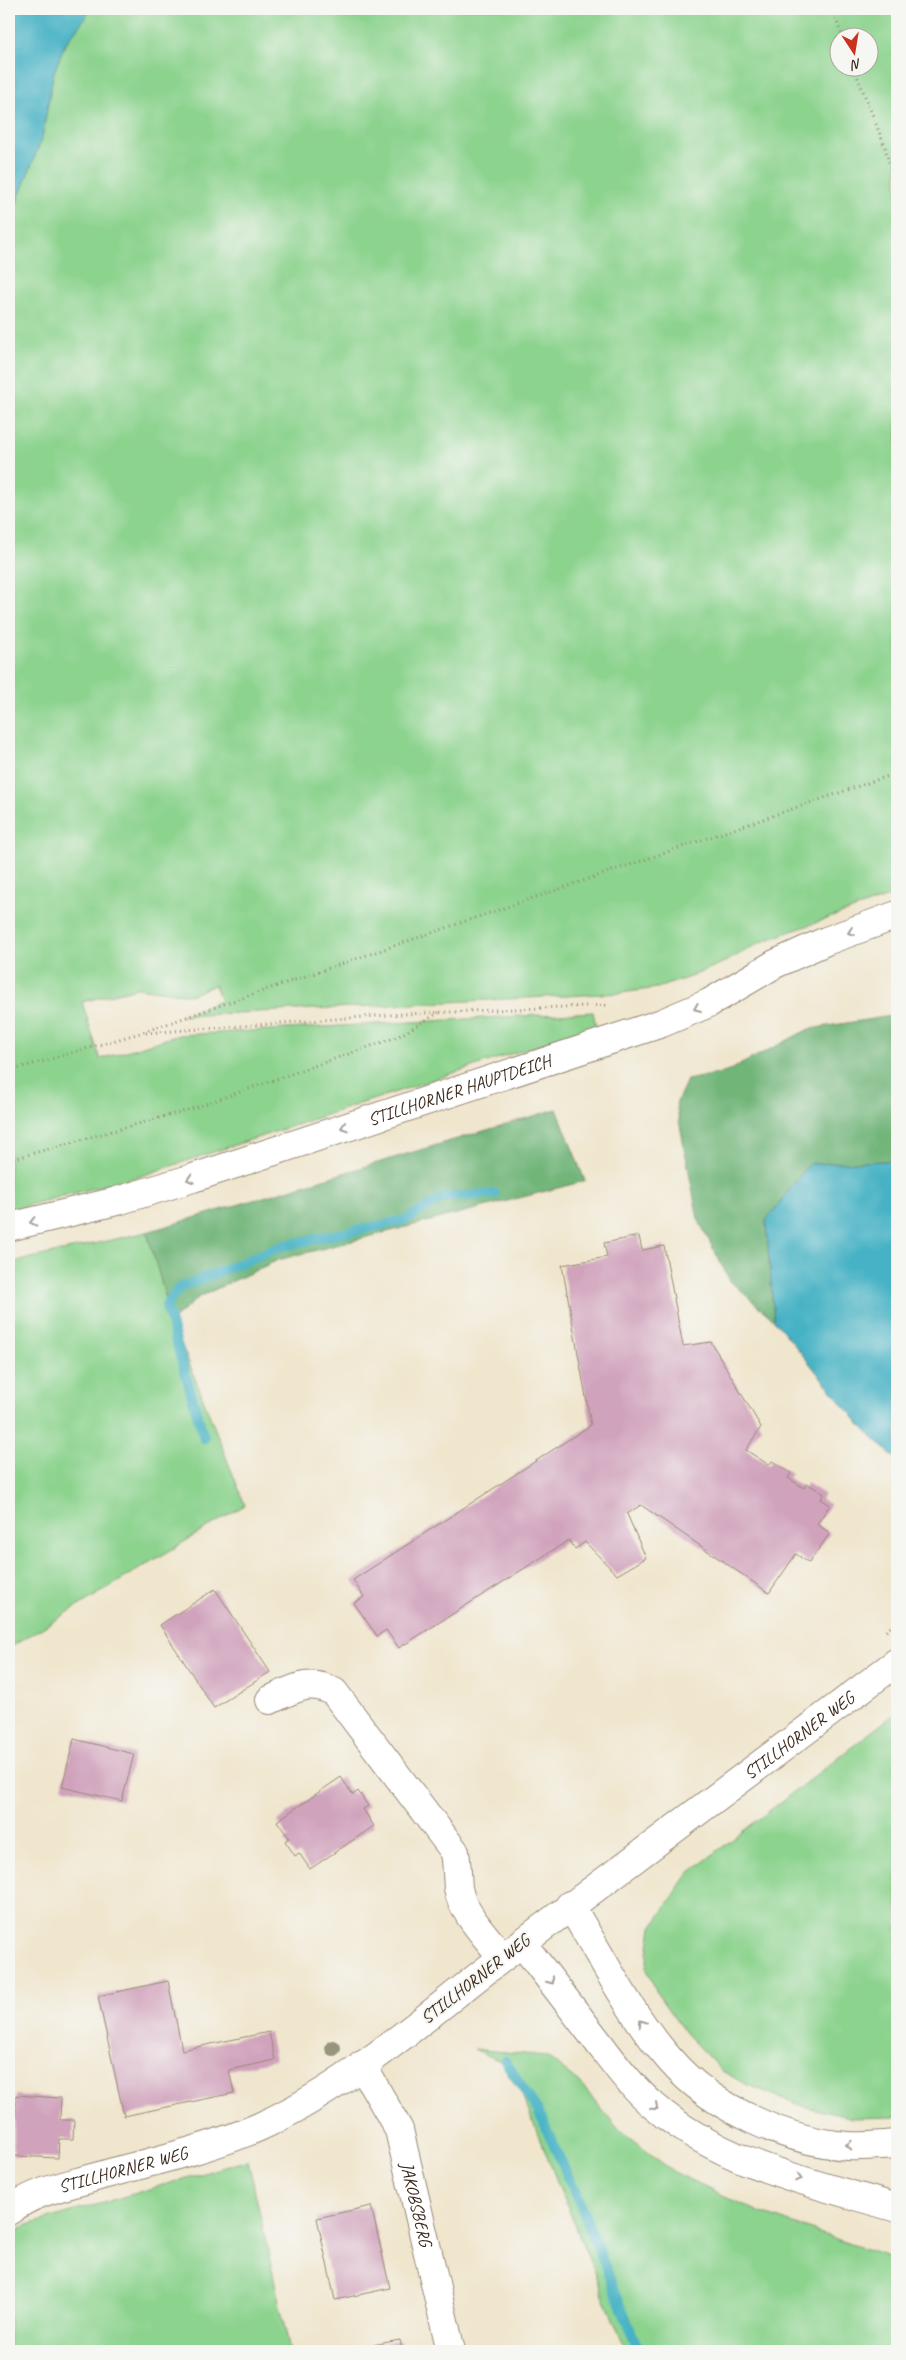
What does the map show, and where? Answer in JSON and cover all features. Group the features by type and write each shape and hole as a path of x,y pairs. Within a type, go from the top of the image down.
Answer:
{"main road":[{"name":"STILLHORNER HAUPTDEICH","path":"9,1227 117,1201 193,1178 662,1023 709,1003 775,964 826,941 897,915"},
{"name":"STILLHORNER WEG","path":"9,2211 18,2203 48,2190 197,2148 258,2127 326,2091 570,1905 897,1662"},
{"path":"270,1700 298,1687 321,1685 334,1692 455,1852 458,1888 465,1906 512,1950 624,2076 654,2106 685,2130 721,2150 762,2167 897,2208"},
{"path":"570,1905 642,2023 672,2062 702,2089 735,2111 764,2125 800,2138 848,2146 897,2144"},
{"name":"JAKOBSBERG","path":"362,2065 399,2130 451,2351"}],"path":[{"path":"832,9 839,28"},
{"path":"858,78 885,147 897,194"},
{"path":"9,1071 140,1033 897,773"},
{"path":"140,1033 440,1012 617,1005"},
{"path":"9,1160 191,1109 397,1037 440,1012"}],"green space":[{"path":"89,9 897,9 897,894 761,942 729,960 690,977 657,988 621,993 181,1016 221,1001 215,985 190,995 137,988 82,1002 100,1059 179,1035 593,1012 596,1026 141,1176 9,1210 9,222 42,138 53,75 65,44 88,14"},
{"path":"897,1015 897,1163 889,1161 809,1164 766,1221 774,1320 730,1281 698,1219 676,1104 687,1080 726,1072 809,1029"},
{"path":"557,1109 585,1181 278,1260 199,1297 172,1320 147,1232"},
{"path":"147,1232 172,1320 245,1505 9,1648 9,1263"},
{"path":"897,1712 897,2117 852,2118 803,2106 745,2084 722,2071 686,2034 658,1995 646,1967 652,1927 689,1873"},
{"path":"474,2049 546,2056 580,2083 620,2131 674,2172 759,2212 897,2260 897,2351 626,2351 522,2095 500,2061"},
{"path":"248,2160 290,2351 9,2351 9,2252 21,2227"}],"water":[{"path":"9,9 89,9 88,14 65,44 53,75 42,138 9,222"},
{"path":"889,1161 897,1163 897,1460 860,1425 774,1320 766,1221 809,1164"}],"building":[{"path":"639,1236 642,1250 664,1246 683,1346 711,1342 761,1427 746,1450 769,1465 772,1461 791,1473 788,1478 804,1488 807,1483 824,1494 821,1499 830,1505 817,1524 830,1533 809,1563 796,1554 769,1593 641,1505 627,1514 646,1558 617,1575 585,1542 575,1549 569,1540 399,1648 386,1630 377,1636 354,1603 364,1597 353,1580 591,1425 562,1265 607,1257 604,1243"},
{"path":"215,1589 270,1672 214,1708 160,1625"},
{"path":"74,1739 134,1754 122,1801 62,1787"},
{"path":"341,1777 353,1795 358,1791 368,1806 363,1809 374,1826 310,1869 299,1853 295,1856 285,1841 289,1838 277,1821"},
{"path":"168,1981 182,2050 269,2032 275,2060 229,2070 234,2093 124,2116 98,1996"},
{"path":"16,2095 61,2098 60,2120 74,2120 73,2139 59,2139 58,2158 13,2156"},
{"path":"371,2206 390,2288 335,2300 317,2218"},
{"path":"400,2340 402,2351 345,2351 345,2350"}],"waterway":[{"path":"204,1438 166,1306 179,1288 282,1246 405,1220 445,1197 495,1194"},
{"path":"505,2061 538,2111 577,2196 635,2341 641,2351"}]}
